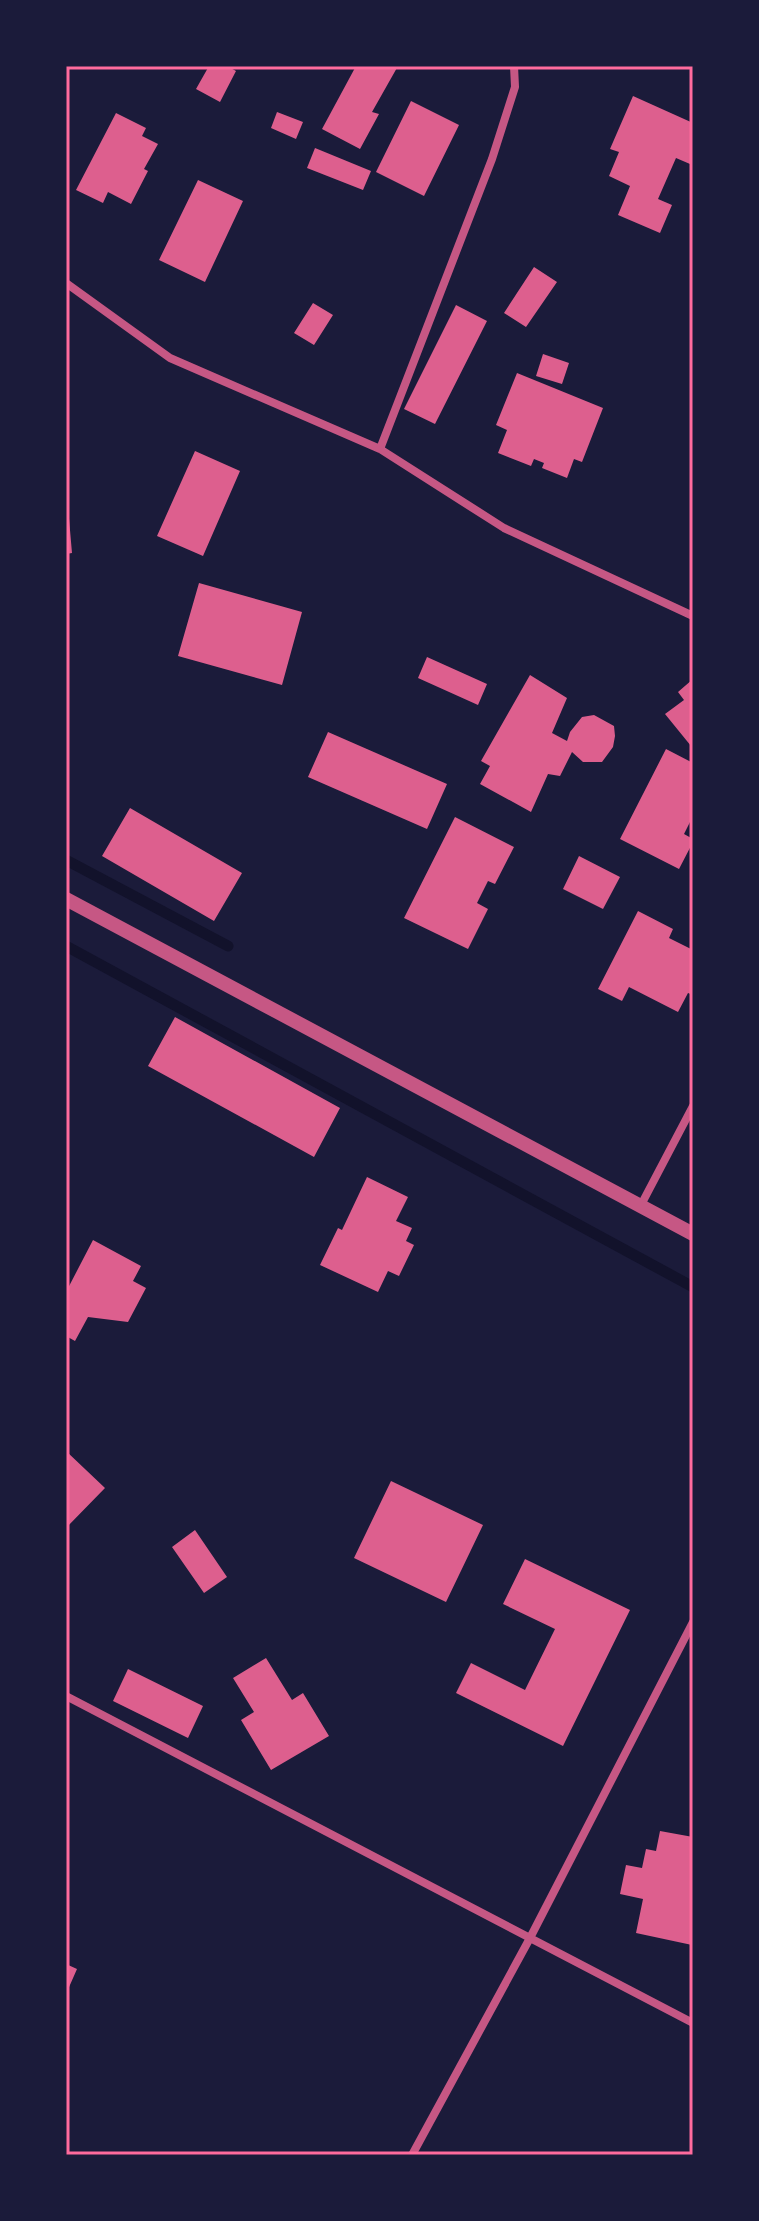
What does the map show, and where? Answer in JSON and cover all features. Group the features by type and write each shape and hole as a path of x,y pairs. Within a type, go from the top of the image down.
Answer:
{"street":[{"path":"380,449 492,159 515,87 514,66"},
{"path":"66,283 170,358 380,449 504,528 693,616"},
{"path":"66,899 693,1234"},
{"path":"641,1205 693,1106"},
{"path":"412,2155 530,1938 693,1622"},
{"path":"66,1696 693,2023"}],"building":[{"path":"209,66 227,66 236,71 220,102 196,89"},
{"path":"356,66 398,66 372,112 379,114 360,149 322,129"},
{"path":"633,96 693,123 693,158 690,164 676,158 658,199 672,205 660,233 618,215 630,186 609,176 619,152 610,149"},
{"path":"411,101 459,125 424,196 376,172"},
{"path":"277,112 303,122 296,139 271,128"},
{"path":"116,113 146,128 142,136 158,144 144,169 148,171 131,204 108,192 103,203 76,190"},
{"path":"315,148 371,171 363,190 307,168"},
{"path":"198,180 243,201 205,282 159,260"},
{"path":"534,267 557,282 526,327 504,313"},
{"path":"313,303 333,315 314,345 294,333"},
{"path":"456,305 487,321 435,424 404,409"},
{"path":"543,354 569,363 562,384 536,376"},
{"path":"517,373 603,408 582,462 574,459 567,478 542,468 544,463 534,459 531,466 498,453 507,430 496,425"},
{"path":"195,451 240,471 203,556 157,536"},
{"path":"66,508 72,553 66,554"},
{"path":"199,583 302,612 282,685 178,656"},
{"path":"427,657 487,684 478,705 418,678"},
{"path":"530,675 567,698 552,733 567,741 582,717 594,715 614,726 615,736 613,747 602,762 583,762 572,752 560,776 548,774 531,812 480,784 490,766 481,761"},
{"path":"693,679 691,746 665,714 684,700 678,692"},
{"path":"328,732 447,784 427,829 308,777"},
{"path":"666,749 693,763 693,816 684,834 693,842 679,869 620,839"},
{"path":"130,808 242,873 214,921 102,856"},
{"path":"455,817 514,847 495,884 488,881 477,903 488,909 468,949 404,918"},
{"path":"579,856 620,877 603,909 563,889"},
{"path":"638,911 673,929 669,938 693,950 693,995 688,993 678,1012 629,987 622,1001 598,989"},
{"path":"175,1017 340,1108 314,1157 148,1066"},
{"path":"367,1177 408,1197 396,1221 412,1228 406,1241 414,1245 399,1276 388,1271 378,1292 320,1265 338,1228 342,1230"},
{"path":"93,1240 141,1266 133,1281 146,1288 128,1322 88,1317 75,1341 66,1336 66,1292"},
{"path":"66,1451 105,1488 66,1528"},
{"path":"391,1481 483,1525 446,1602 354,1558"},
{"path":"195,1530 227,1577 204,1593 172,1547"},
{"path":"525,1559 630,1610 563,1746 456,1693 471,1663 525,1690 555,1629 503,1604"},
{"path":"266,1658 292,1700 303,1693 329,1736 271,1770 241,1720 254,1712 233,1678"},
{"path":"128,1669 203,1706 188,1738 113,1701"},
{"path":"660,1831 693,1837 692,1945 636,1933 643,1899 620,1894 626,1865 642,1868 646,1849 656,1851"},
{"path":"66,1964 77,1969 66,1994"}],"waterway":[{"path":"66,860 228,946"},
{"path":"66,946 693,1287"}]}
